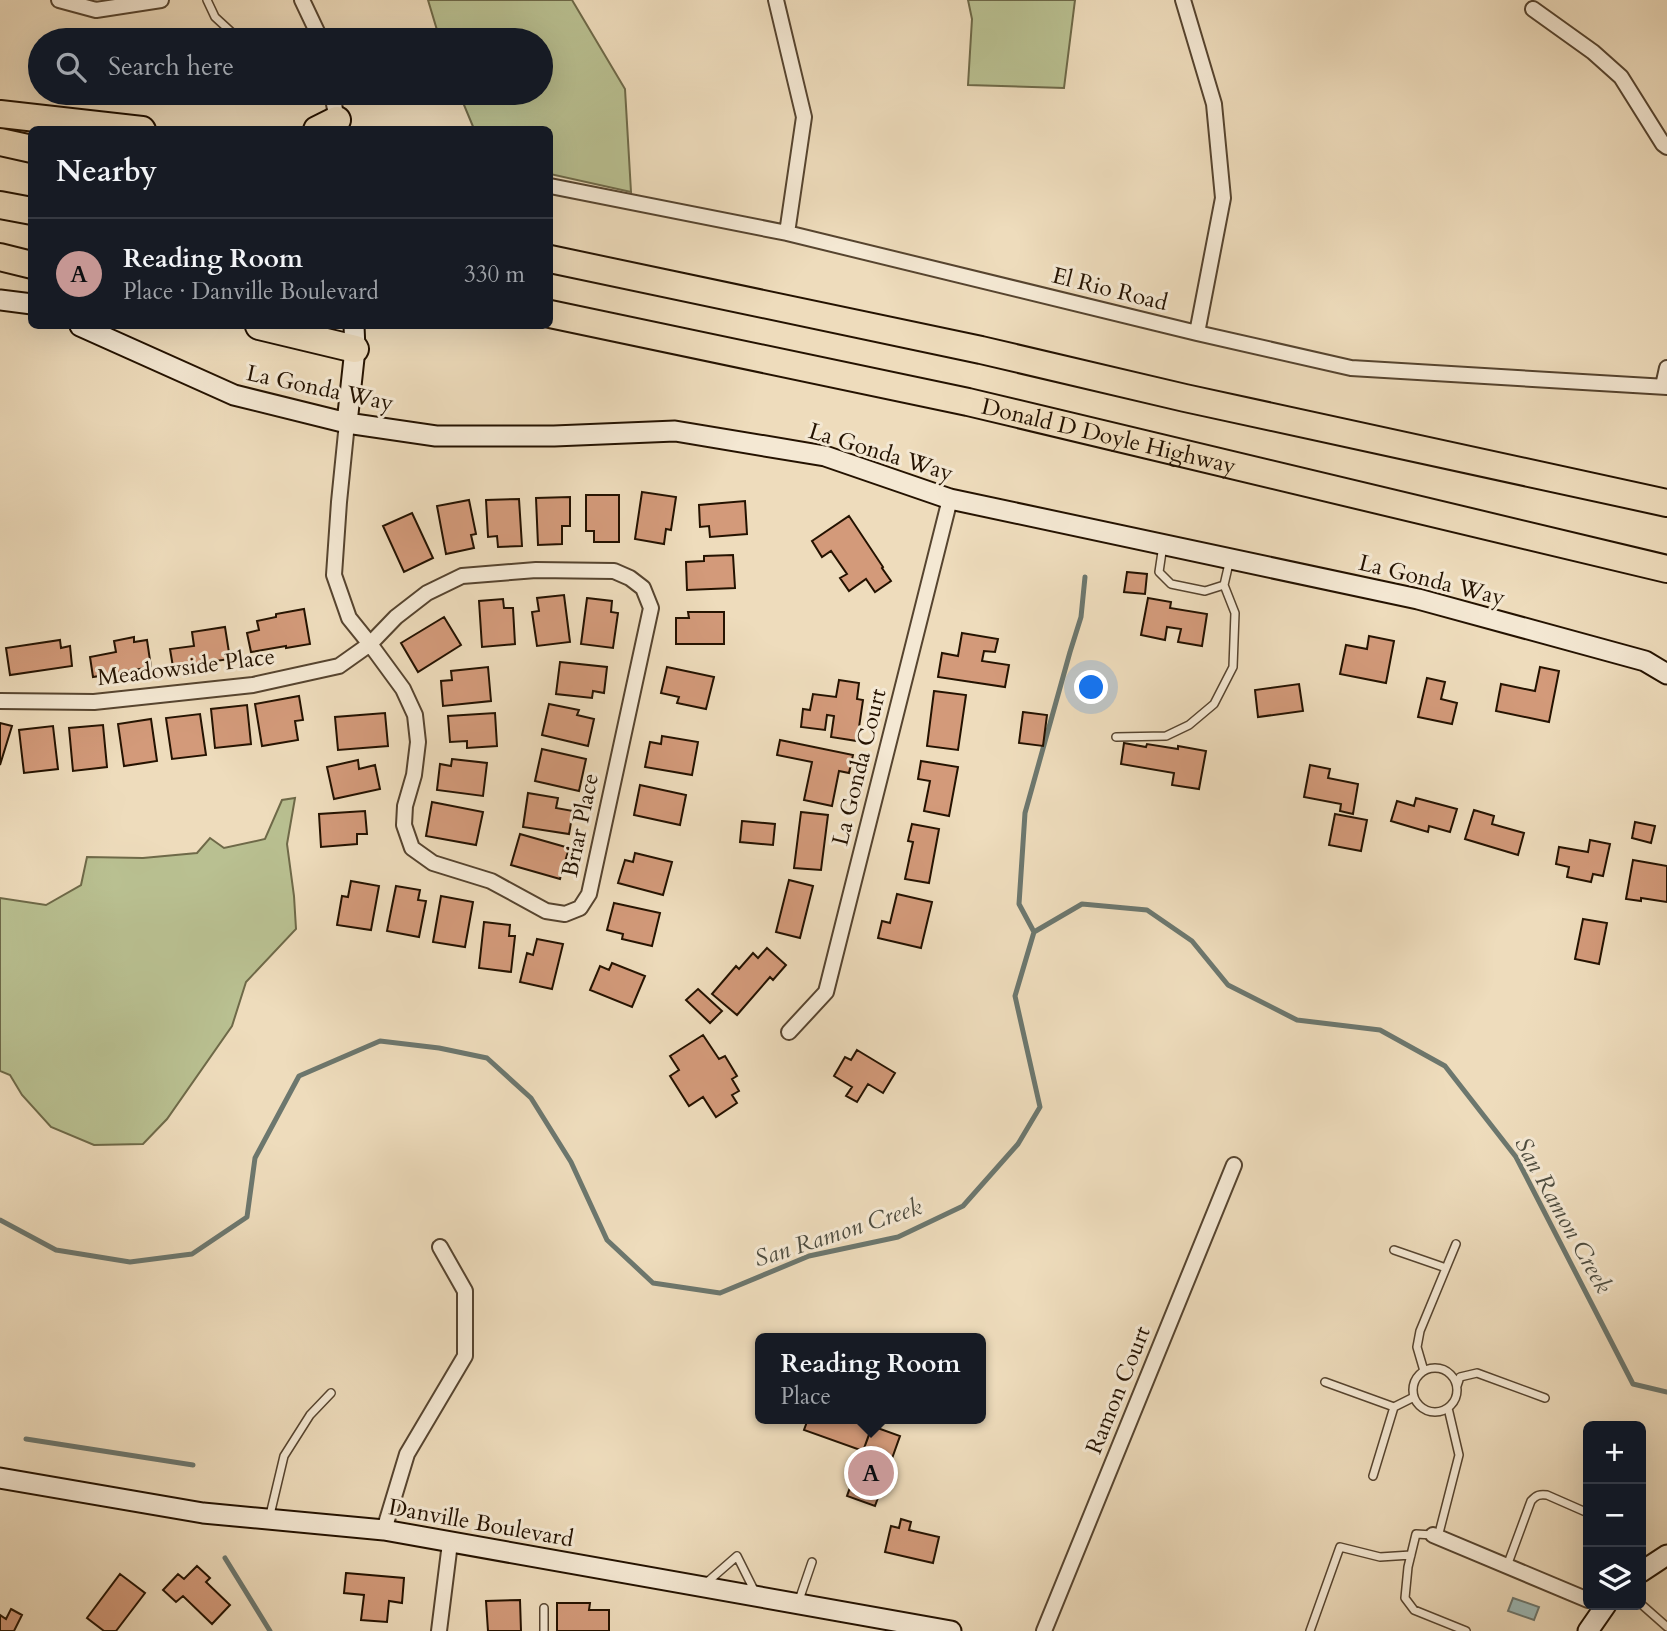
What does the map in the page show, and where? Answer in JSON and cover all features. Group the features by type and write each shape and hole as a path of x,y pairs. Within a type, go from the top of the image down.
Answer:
{"highway":[{"path":"0,114 106,126"},
{"path":"0,142 28,148"},
{"path":"0,205 28,210"},
{"path":"0,257 28,264"},
{"path":"553,260 940,341 1185,398 1667,503"},
{"name":"Donald D Doyle Highway","path":"553,315 968,402 1667,569"},
{"path":"285,329 354,337"}],"street":[{"path":"59,0 96,10 161,0"},
{"path":"302,0 315,28"},
{"path":"776,0 804,117 787,233"},
{"path":"1183,0 1214,104 1223,198 1197,333"},
{"path":"1533,9 1593,52 1621,77 1667,147"},
{"name":"El Rio Road","path":"553,187 787,233 1351,368 1665,387"},
{"path":"0,300 28,304"},
{"name":"La Gonda Way","path":"87,329 234,395 347,423 436,436 554,436 675,431 825,456 950,499 1429,602 1644,661 1667,674"},
{"path":"354,337 334,575 349,618 370,644"},
{"path":"1665,387 1667,368"},
{"name":"La Gonda Court","path":"789,1032 826,992 950,499"},
{"name":"Briar Place","path":"536,570 614,571 643,588 651,608 648,627 589,894 580,908 565,914 546,911 491,881 433,863 412,848 404,825 405,806 414,775 418,742 415,715 403,689 370,644 396,617 427,593 462,576 536,570"},
{"name":"Meadowside Place","path":"0,701 94,702 253,685 339,666 370,644"},
{"name":"Ramon Court","path":"1045,1631 1234,1165"},
{"path":"384,1530 407,1454 465,1356 465,1291 440,1247"},
{"name":"Danville Boulevard","path":"0,1478 203,1513 384,1530 951,1631"},
{"path":"1435,1536 1583,1597"},
{"path":"439,1631 450,1543"},
{"path":"1646,1568 1667,1555"},
{"path":"1588,1631 1597,1610"}],"lane":[{"path":"207,0 215,17 227,28"},
{"path":"1164,544 1159,572 1171,584 1205,591 1224,585"},
{"path":"1116,737 1166,736 1189,725 1214,704 1233,667 1235,613 1224,585 1230,558"},
{"path":"1424,1371 1417,1347 1420,1331 1456,1244"},
{"path":"1394,1250 1446,1268"},
{"path":"1457,1387 1455,1380 1445,1370 1431,1368 1424,1371 1414,1382 1414,1397 1417,1403 1435,1413 1448,1408 1456,1399 1460,1377 1476,1374 1545,1398"},
{"path":"1325,1382 1394,1407 1414,1397"},
{"path":"269,1520 284,1456 310,1415 331,1394"},
{"path":"1373,1476 1394,1407"},
{"path":"1448,1408 1459,1455 1435,1536 1416,1534 1408,1567 1405,1598 1414,1610 1466,1631"},
{"path":"1507,1566 1534,1497 1547,1495 1583,1511"},
{"path":"1310,1631 1340,1547 1380,1557 1411,1555"},
{"path":"702,1587 737,1556 757,1596"},
{"path":"798,1604 812,1562"},
{"path":"544,1608 544,1631"},
{"path":"1646,1608 1667,1627"}],"green space":[{"path":"428,0 572,0 625,89 631,192 553,175 553,126 473,126 464,105 553,105 553,28 436,28"},
{"path":"968,0 1075,0 1064,88 968,85 972,19"},
{"path":"295,798 287,844 296,929 246,982 232,1026 167,1119 143,1144 94,1145 51,1127 22,1095 10,1075 0,1071 0,898 46,905 81,885 87,857 143,858 197,853 210,838 224,848 265,839 282,800"}],"water":[{"path":"1513,1598 1539,1607 1534,1620 1508,1611"}],"building":[{"path":"642,492 676,497 671,530 666,529 664,544 635,539"},
{"path":"586,495 619,495 619,542 594,542 594,531 586,531"},
{"path":"570,497 570,526 562,526 562,544 538,545 536,498"},
{"path":"519,499 522,546 498,547 497,536 488,537 486,500"},
{"path":"469,500 476,534 471,535 474,548 446,554 437,506"},
{"path":"745,501 747,534 710,537 709,526 700,527 699,505"},
{"path":"412,513 433,558 404,572 383,526"},
{"path":"849,516 891,581 875,592 866,579 849,591 840,578 847,574 831,551 822,557 812,541"},
{"path":"733,555 735,588 687,590 686,562 704,561 704,556"},
{"path":"1127,572 1147,574 1145,594 1124,592"},
{"path":"564,595 570,642 537,646 532,612 539,611 537,598"},
{"path":"587,598 612,601 611,612 618,613 613,648 581,644"},
{"path":"1148,598 1171,602 1170,608 1207,614 1202,646 1178,642 1181,629 1167,627 1165,640 1141,635"},
{"path":"503,599 504,608 513,608 515,644 482,647 479,601"},
{"path":"304,609 310,644 251,652 247,633 259,630 257,621"},
{"path":"688,612 724,612 724,644 676,644 676,618 689,618"},
{"path":"444,617 461,645 418,672 401,643"},
{"path":"225,627 230,659 173,667 170,649 194,646 192,632"},
{"path":"962,633 998,639 995,652 984,651 982,661 1009,665 1005,687 938,677 942,653 958,656"},
{"path":"1369,636 1394,641 1386,683 1340,674 1346,645 1367,649"},
{"path":"134,637 134,642 147,640 151,667 93,677 90,657 116,652 114,641"},
{"path":"60,640 61,648 70,646 72,666 10,675 6,648"},
{"path":"560,662 607,667 604,693 593,691 592,698 556,694"},
{"path":"488,667 491,701 443,706 441,681 452,680 451,671"},
{"path":"667,667 714,677 706,709 677,703 679,697 661,693"},
{"path":"1540,667 1559,671 1549,722 1496,711 1501,684 1535,691"},
{"path":"1427,678 1445,682 1441,699 1457,703 1452,724 1418,717"},
{"path":"839,680 859,683 857,699 863,700 857,741 831,737 834,716 827,715 825,730 801,727 803,709 810,710 813,694 836,697"},
{"path":"1299,684 1303,711 1258,717 1255,690"},
{"path":"934,691 966,695 958,750 927,746"},
{"path":"299,696 303,720 295,721 298,740 262,746 255,704"},
{"path":"549,704 579,710 577,715 594,719 588,746 542,735"},
{"path":"247,705 251,744 215,748 211,709"},
{"path":"1023,712 1047,715 1043,746 1019,743"},
{"path":"385,713 388,746 338,750 335,717"},
{"path":"495,713 497,746 467,748 467,741 450,742 448,716"},
{"path":"200,714 206,755 172,759 166,718"},
{"path":"151,719 157,761 124,766 118,724"},
{"path":"0,723 12,726 0,765"},
{"path":"103,725 107,767 73,771 69,728"},
{"path":"53,726 58,769 24,773 19,730"},
{"path":"662,736 698,742 692,775 645,767 650,742 661,744"},
{"path":"780,740 853,755 849,773 839,771 832,806 804,800 812,762 777,755"},
{"path":"1124,743 1178,749 1178,746 1206,751 1199,789 1172,785 1174,773 1121,764"},
{"path":"542,749 586,759 579,791 535,781"},
{"path":"452,759 487,763 483,796 437,790 440,764 451,766"},
{"path":"358,760 359,769 375,765 380,789 334,799 327,767"},
{"path":"921,761 958,767 949,816 924,811 930,781 918,779"},
{"path":"1310,765 1330,769 1328,778 1358,784 1353,814 1340,811 1341,804 1304,797"},
{"path":"640,785 686,795 680,825 634,815"},
{"path":"528,793 558,798 556,808 573,811 569,834 523,827"},
{"path":"1416,798 1457,809 1450,832 1429,826 1428,832 1391,821 1397,801 1414,806"},
{"path":"432,802 483,812 476,845 426,836"},
{"path":"1474,810 1494,816 1492,824 1524,833 1518,855 1465,839"},
{"path":"365,811 367,834 357,834 357,844 321,847 319,814"},
{"path":"801,812 828,815 821,870 794,868"},
{"path":"1335,814 1367,820 1361,851 1329,845"},
{"path":"742,821 775,824 773,845 740,842"},
{"path":"1635,822 1655,826 1651,843 1632,838"},
{"path":"912,824 939,829 929,883 905,879 913,842 908,841"},
{"path":"520,834 569,848 560,879 511,865"},
{"path":"1590,840 1610,844 1603,876 1593,874 1591,882 1567,877 1569,867 1556,864 1559,847 1588,852"},
{"path":"635,853 672,862 663,895 618,883 625,860 633,862"},
{"path":"1633,860 1667,866 1667,902 1626,899"},
{"path":"789,880 813,886 800,938 776,932"},
{"path":"351,881 379,886 371,930 337,925 342,896 348,897"},
{"path":"396,886 420,890 418,900 426,901 419,937 387,931"},
{"path":"897,894 932,902 921,948 878,938 882,921 890,923"},
{"path":"441,896 473,902 465,947 433,942"},
{"path":"614,903 660,913 652,946 622,939 623,934 607,930"},
{"path":"1583,919 1607,923 1599,964 1575,959"},
{"path":"484,922 510,925 509,936 515,936 511,972 479,968"},
{"path":"537,939 563,944 552,989 520,982 527,953 533,955"},
{"path":"767,948 786,965 773,980 770,977 737,1015 712,994 736,966 739,969 753,953 758,958"},
{"path":"612,963 645,976 632,1007 590,990 600,966 609,970"},
{"path":"698,989 722,1011 710,1023 686,1000"},
{"path":"703,1035 719,1059 725,1056 737,1076 732,1079 739,1091 732,1095 737,1103 716,1117 703,1097 689,1106 670,1076 679,1070 670,1056"},
{"path":"857,1050 895,1073 883,1093 868,1084 857,1102 846,1096 852,1087 834,1076 845,1057 851,1060"},
{"path":"806,1424 873,1424 863,1451 804,1430"},
{"path":"872,1426 900,1436 875,1506 847,1496"},
{"path":"901,1519 911,1522 909,1530 939,1537 933,1563 885,1552 891,1526 899,1528"},
{"path":"197,1566 210,1578 206,1582 230,1605 212,1624 183,1596 176,1602 163,1590 178,1574 184,1579"},
{"path":"346,1573 404,1578 402,1603 389,1601 387,1622 361,1620 364,1595 344,1593"},
{"path":"120,1574 145,1593 116,1631 104,1631 87,1618"},
{"path":"520,1600 521,1631 488,1631 486,1601"},
{"path":"557,1603 590,1603 589,1610 609,1610 609,1631 557,1631"},
{"path":"11,1609 22,1615 14,1631 0,1631 0,1615 6,1619"}],"waterway":[{"path":"1034,932 1019,904 1025,813 1081,617 1085,577"},
{"name":"San Ramon Creek","path":"0,1220 56,1250 130,1262 192,1254 247,1217 255,1158 299,1076 380,1041 439,1048 487,1058 531,1098 571,1162 607,1240 653,1283 720,1293 809,1256 898,1237 963,1206 1018,1144 1040,1107 1015,996 1034,932 1082,904 1147,910 1192,941 1228,985 1297,1020 1380,1030 1445,1066 1516,1157 1633,1384 1667,1392"},
{"path":"26,1439 193,1465"},
{"path":"225,1558 270,1631"}],"place":[{"name":"Reading Room","path":"871,1473"}]}
